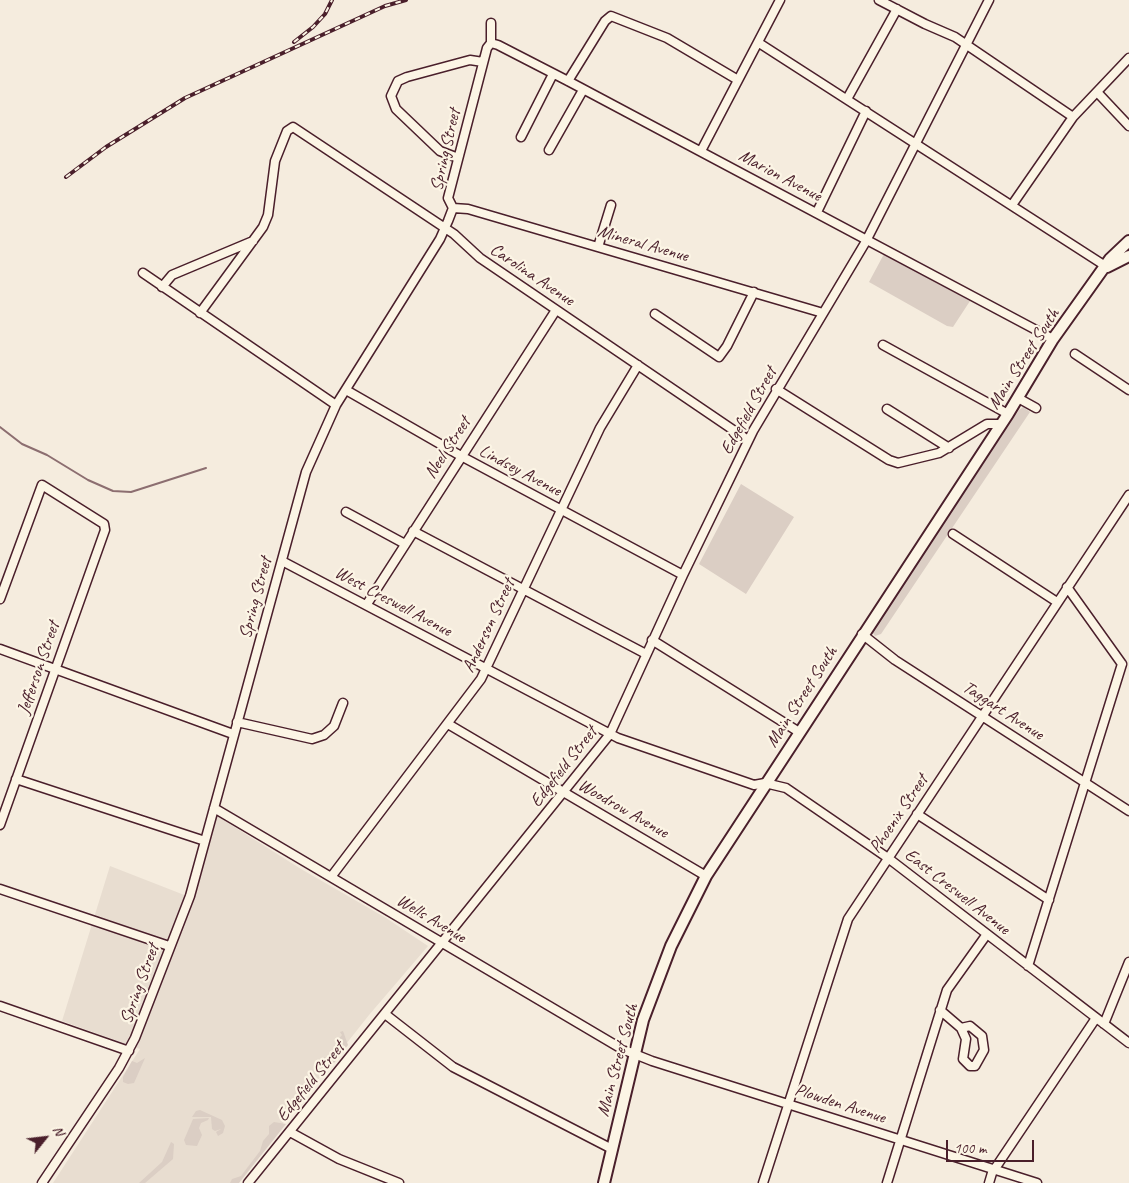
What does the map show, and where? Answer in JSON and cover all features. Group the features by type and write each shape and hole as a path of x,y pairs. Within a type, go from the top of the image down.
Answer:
{"main road":[{"name":"Main Street South","path":"604,1183 634,1053 659,974 706,876 862,634 1008,414 1054,339 1107,267 1110,259 1129,242"},
{"name":"Main Street South","path":"1107,267 1129,256"}],"street":[{"path":"701,151 780,0"},
{"path":"879,0 966,44 1073,117"},
{"name":"Edgefield Street","path":"248,1183 610,734 652,640 748,440 867,239 989,0"},
{"path":"847,99 896,9"},
{"path":"568,81 608,17 614,17 667,38 738,80"},
{"name":"Spring Street","path":"42,1183 129,1052 190,896 306,472 336,405 445,229 453,208 448,198 483,62 491,43 491,23"},
{"name":"Marion Avenue","path":"491,43 498,44 1054,339"},
{"path":"759,43 1107,267"},
{"path":"1012,205 1073,117 1129,58"},
{"path":"458,158 440,151 396,109 391,96 398,81 407,77 470,60 483,62"},
{"path":"521,137 553,74"},
{"path":"550,150 583,90"},
{"path":"1097,92 1129,126"},
{"path":"817,212 866,111"},
{"name":"Carolina Avenue","path":"253,241 267,219 272,173 282,141 290,127 302,131 459,238 480,258 748,440"},
{"path":"598,247 611,205"},
{"name":"Mineral Avenue","path":"453,208 468,209 823,313"},
{"path":"162,287 172,275 253,241"},
{"path":"200,313 253,241"},
{"path":"142,274 336,405"},
{"path":"655,314 719,357 727,346 754,292"},
{"name":"Neel Street","path":"367,604 556,310"},
{"path":"883,344 1008,414"},
{"path":"1075,354 1129,390"},
{"name":"Anderson Street","path":"331,877 477,684 600,428 638,365"},
{"name":"Lindsey Avenue","path":"346,390 461,456 683,575"},
{"path":"776,390 892,462 904,462 949,448 988,424 1001,424"},
{"path":"1018,398 1036,408"},
{"path":"887,409 949,448"},
{"name":"Jefferson Street","path":"0,599 42,485 105,526 0,825"},
{"name":"Phoenix Street","path":"763,1183 844,928 888,858 1129,495"},
{"path":"346,512 405,544"},
{"path":"413,530 646,654"},
{"path":"953,534 1057,602"},
{"name":"West Creswell Avenue","path":"282,560 610,734 754,785 765,783"},
{"path":"1028,966 1085,783 1126,666 1067,587"},
{"name":"Taggart Avenue","path":"862,634 895,660 1129,811"},
{"path":"652,640 799,732"},
{"path":"0,649 233,734"},
{"path":"237,722 306,739 316,739 334,726 343,703"},
{"name":"Woodrow Avenue","path":"448,724 706,876"},
{"path":"16,778 205,841"},
{"name":"East Creswell Avenue","path":"765,783 786,788 888,858 1129,1043"},
{"name":"Wells Avenue","path":"214,808 442,943 622,1048 634,1053"},
{"path":"917,814 1049,900"},
{"path":"0,889 170,946"},
{"path":"887,1183 940,1010 954,978 987,934"},
{"path":"1104,1024 1129,962"},
{"path":"0,1006 129,1052"},
{"path":"940,1010 961,1028 966,1040 963,1058 970,1066 975,1066 984,1050 982,1036 970,1026 961,1028"},
{"path":"385,1014 453,1067 612,1149"},
{"path":"988,1183 994,1169 1096,1018"},
{"name":"Plowden Avenue","path":"634,1053 1037,1183"},
{"path":"290,1132 338,1160 399,1183"}],"shaded area":[{"path":"884,254 970,301 953,327 947,326 869,282"},
{"path":"1023,407 1030,412 881,634 875,636 872,632 1019,410"},
{"path":"741,484 794,517 746,594 699,564"},
{"path":"217,816 301,869 386,918 428,946 369,1015 236,1183 53,1183 140,1049 62,1021 110,866 192,898"},
{"path":"343,1031 348,1045 334,1063 326,1063 324,1057 328,1059 342,1035 340,1032"},
{"path":"145,1058 134,1083 128,1084 123,1082 123,1077 132,1061 137,1063"},
{"path":"200,1110 222,1120 225,1126 223,1133 218,1136 216,1132 221,1129 215,1131 212,1129 211,1117 192,1117 196,1111"},
{"path":"209,1118 201,1123 199,1128 202,1135 197,1146 186,1145 184,1140 193,1119"},
{"path":"274,1122 286,1124 239,1183 230,1183 232,1179 241,1176 260,1151 263,1141 269,1134 269,1126"},
{"path":"171,1142 174,1144 173,1159 145,1183 139,1183 162,1162"}],"waterway":[{"path":"0,427 22,444 47,455 88,480 113,491 131,492 206,468"}],"railway":[{"path":"294,42 313,27 325,14 332,0"},
{"path":"66,177 106,147 185,98 385,6 406,0"}]}
